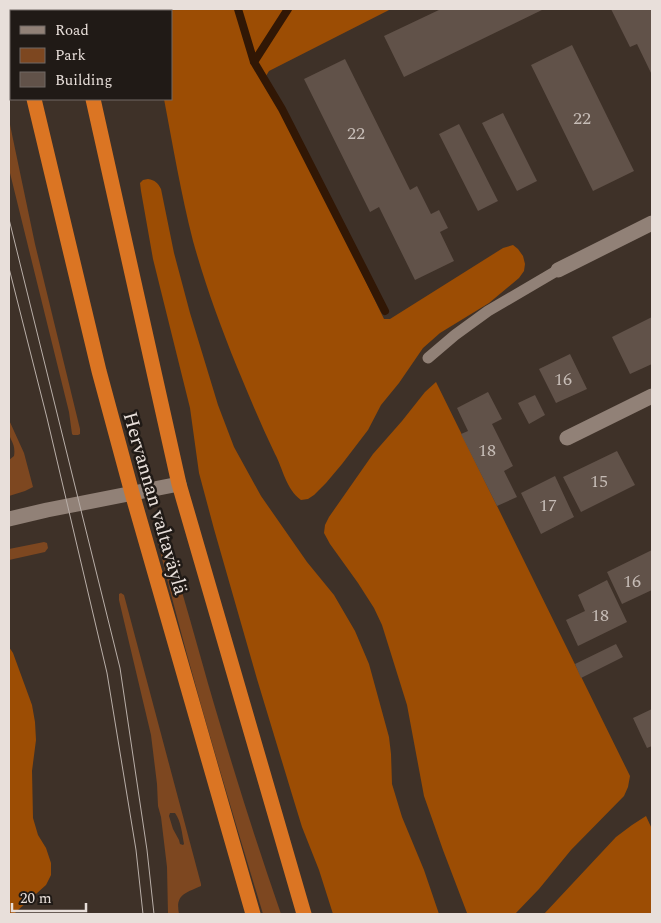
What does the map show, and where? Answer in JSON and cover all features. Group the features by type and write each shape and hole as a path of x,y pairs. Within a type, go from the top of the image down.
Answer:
{"highway":[{"name":"Hervannan valtaväylä","path":"34,100 99,371 132,493 253,914"},
{"name":"Hervannan valtaväylä","path":"93,100 179,484 304,914"}],"street":[{"path":"558,270 652,222"},
{"path":"567,438 652,396"},
{"path":"9,519 179,484"}],"lane":[{"path":"428,358 455,334 488,311 558,270"}],"green space":[{"path":"9,120 35,244 80,429 80,434 78,435 72,434 69,412 9,169"},
{"path":"9,420 24,453 33,487 9,496 9,460 14,456 14,445 10,438"},
{"path":"158,528 162,529 230,757 281,914 263,914 193,678 156,535"},
{"path":"47,543 48,548 45,552 9,560 9,549"},
{"path":"119,594 124,595 201,884 201,886 180,898 179,914 168,914 167,867 158,806 151,735","holes":["170,813 175,813 181,827 183,845 180,844 169,816"]}],"shaded area":[{"path":"391,9 269,71 266,76 384,319 390,319 503,248 513,245 523,256 524,271 519,278 489,303 440,333 423,348 381,405 368,430 326,483 308,499 301,500 285,478 237,367 203,273 185,206 164,100 172,100 172,10 148,10"},
{"path":"148,179 156,182 161,189 174,253 190,313 218,405 234,447 261,496 307,562 334,595 355,631 369,664 389,737 392,784 402,817 424,870 439,914 333,914 294,801 257,679 199,473 190,408 153,259 141,191 140,183"},
{"path":"436,382 630,776 624,796 571,850 539,889 515,914 467,913 424,796 407,705 382,625 374,608 324,533 329,517 373,454 425,392"},
{"path":"9,647 13,653 32,705 36,740 32,771 33,818 38,835 46,848 51,863 51,875 46,885 14,914 9,914"},
{"path":"646,816 652,829 652,914 544,914 616,837"}],"building":[{"path":"441,9 544,9 404,77 384,36"},
{"path":"611,9 652,9 652,75 637,44 630,47"},
{"path":"572,45 634,171 593,191 531,65"},
{"path":"345,59 410,190 417,186 431,214 439,210 448,228 440,232 454,261 415,280 379,207 370,212 304,79"},
{"path":"503,113 537,181 517,191 482,123"},
{"path":"459,124 498,201 478,211 439,134"},
{"path":"652,317 652,364 630,374 612,337"},
{"path":"570,354 587,389 556,403 539,369"},
{"path":"488,392 502,419 492,424 513,466 504,471 517,497 497,506 461,434 468,431 457,408"},
{"path":"535,395 545,415 529,424 518,403"},
{"path":"617,451 635,485 581,512 563,477"},
{"path":"555,476 574,517 541,534 521,493"},
{"path":"652,550 652,590 622,604 607,572"},
{"path":"607,580 627,622 578,646 566,620 585,611 578,595"},
{"path":"616,644 623,657 581,678 575,664"},
{"path":"652,709 652,746 647,748 633,718"}],"waterway":[{"path":"238,9 254,62 282,109 385,311"},
{"path":"254,62 288,9"}],"tram line":[{"path":"9,219 120,668 147,850 154,914"},
{"path":"9,268 47,418 107,673 136,850 143,914"}]}
